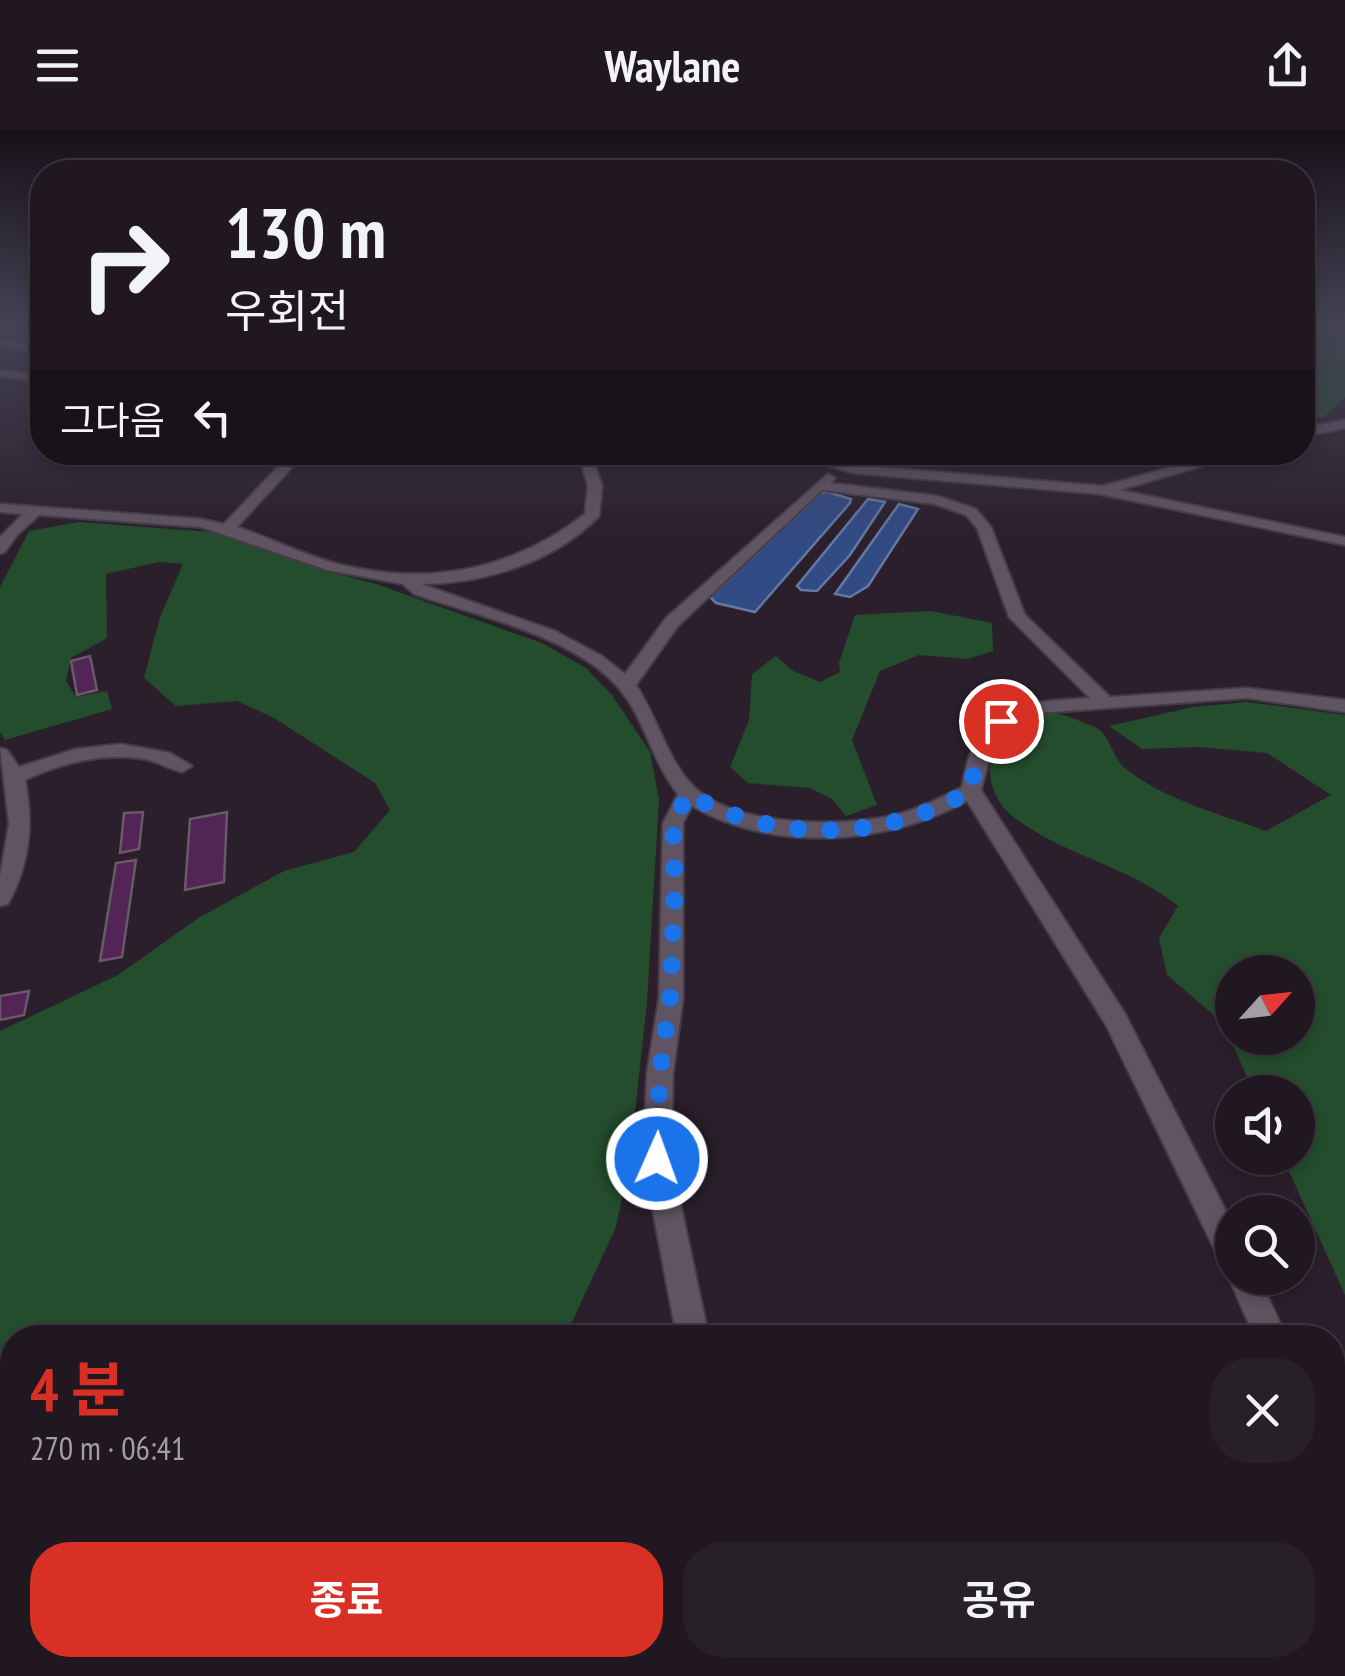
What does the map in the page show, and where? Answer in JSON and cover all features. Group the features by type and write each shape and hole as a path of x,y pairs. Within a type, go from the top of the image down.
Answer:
{"street":[{"path":"1326,425 1345,405"},
{"path":"1315,429 1345,424"},
{"path":"228,528 288,465"},
{"path":"0,508 228,528 335,568 410,580 493,569 552,548 592,516 593,465"},
{"path":"838,465 940,479 1100,490 1345,541"},
{"path":"1100,490 1195,465"},
{"path":"626,686 672,622 842,466"},
{"path":"820,486 937,500 971,512 984,527 1017,617 1104,700"},
{"path":"0,549 10,533 36,510"},
{"path":"410,580 420,592 532,630 601,663 626,686 688,794 722,813 816,832 874,827 922,814 971,790"},
{"path":"1215,1220 1115,1020 971,790 978,747 1001,721 1039,707 1246,693 1345,706"},
{"path":"15,777 55,762 134,748 161,754 182,766"},
{"path":"0,754 15,777 20,799 10,883 0,898"},
{"path":"688,794 673,823 675,888 670,998 660,1072 657,1159 690,1325"},
{"path":"1252,1295 1265,1325"}],"green space":[{"path":"1315,397 1345,397 1323,418 1315,418"},
{"path":"79,522 210,532 254,543 542,643 586,668 612,695 650,752 659,799 647,1002 630,1159 616,1227 571,1325 0,1325 0,1031 118,975 200,917 284,871 354,852 390,810 375,783 274,718 237,701 176,706 144,678 160,617 183,564 159,562 106,574 107,638 71,658 66,681 76,697 107,691 112,709 5,740 0,732 0,587 29,531"},
{"path":"931,611 992,623 993,651 968,659 919,655 880,671 852,740 877,805 846,816 832,799 810,788 748,783 730,767 749,720 752,674 776,656 793,671 820,682 840,672 839,663 855,615"},
{"path":"1247,702 1345,715 1345,1295 1315,1229 1315,1195 1300,1195 1291,1175 1315,1175 1315,1075 1246,1075 1237,1055 1315,1055 1315,955 1215,955 1215,1016 1167,975 1159,938 1178,906 1138,880 1050,840 1005,810 992,786 990,767 994,750 1010,726 1021,718 1049,713 1099,729 1122,765 1141,780 1193,805 1266,831 1331,795 1267,753 1198,747 1142,749 1109,726 1193,707"}],"water":[{"path":"820,493 851,499 850,503 755,612 716,603 710,597"},
{"path":"868,499 885,502 850,555 817,591 801,590 797,586"},
{"path":"899,504 918,509 868,586 850,597 835,594"}],"building":[{"path":"90,656 97,690 77,695 71,661"},
{"path":"143,812 139,849 120,853 124,813"},
{"path":"227,812 224,882 185,890 190,819"},
{"path":"136,860 122,957 100,961 116,863"},
{"path":"29,991 24,1015 0,1020 0,996"}],"route":[{"path":"657,1159 660,1072 670,998 675,888 673,823 688,794 722,813 765,824 816,832 874,827 922,814 971,790 978,747 1001,721"}]}
